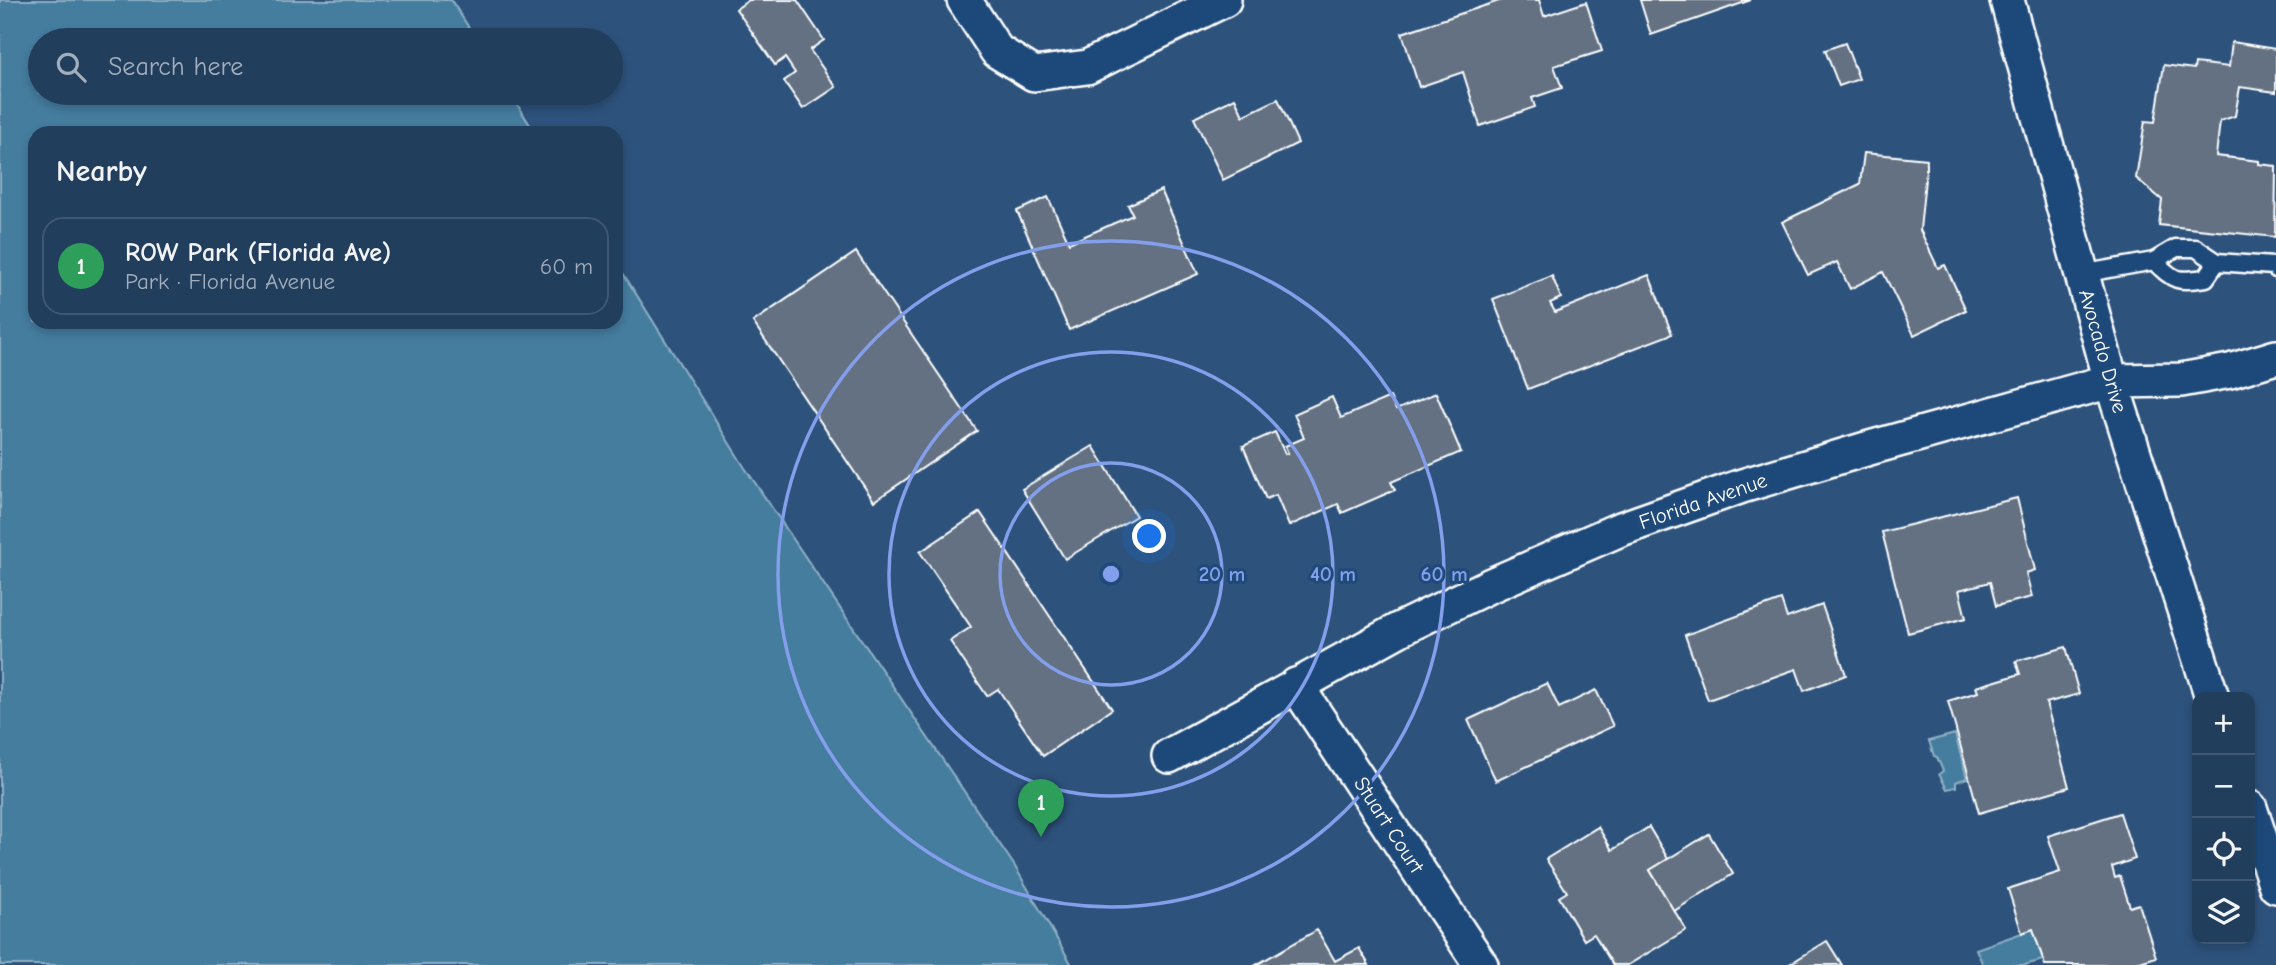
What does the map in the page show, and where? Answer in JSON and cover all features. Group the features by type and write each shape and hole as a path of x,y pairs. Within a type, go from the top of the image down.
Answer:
{"street":[{"path":"964,0 997,51 1034,74 1087,67 1224,0"},
{"name":"Avocado Drive","path":"2007,0 2110,381 2210,692"},
{"name":"Florida Avenue","path":"1169,756 1400,629 1489,586 1618,530 1767,479 2110,381 2181,380 2230,371 2276,357"},
{"name":"Stuart Court","path":"1296,685 1481,965"},
{"path":"2253,818 2276,886"}],"lane":[{"path":"2081,274 2154,261 2176,248 2196,248 2217,262 2273,265 2276,269"},
{"path":"2154,261 2171,278 2181,282 2206,278 2217,262"}],"water":[{"path":"0,0 451,0 469,28 28,28 28,105 518,105 531,126 28,126 28,329 623,329 623,273 745,468 1014,865 1072,965 0,965"},
{"path":"1955,734 1967,778 1956,782 1956,787 1947,789 1939,774 1943,771 1929,741"},
{"path":"2033,929 2043,960 2025,965 1983,965 1976,949"}],"building":[{"path":"749,0 797,0 824,40 810,50 836,87 803,109 784,81 795,73 785,58 775,65 736,9"},
{"path":"1502,0 1539,0 1544,16 1586,2 1602,51 1554,66 1562,88 1532,98 1535,107 1480,126 1463,72 1419,87 1402,33"},
{"path":"1640,0 1751,0 1651,35"},
{"path":"2232,42 2276,49 2276,92 2240,87 2235,116 2220,121 2216,156 2259,161 2259,164 2276,166 2275,237 2159,225 2162,200 2136,178 2145,121 2155,122 2164,65 2194,69 2195,63 2229,67"},
{"path":"1845,43 1859,79 1839,86 1825,50"},
{"path":"1235,98 1243,116 1278,99 1298,143 1223,180 1194,118"},
{"path":"1864,153 1927,159 1920,230 1938,268 1945,265 1966,310 1914,335 1883,272 1850,289 1837,262 1808,275 1782,222 1860,184"},
{"path":"1161,190 1198,274 1069,330 1017,211 1048,197 1069,243 1133,215 1128,205"},
{"path":"856,252 977,431 874,501 753,322"},
{"path":"1649,275 1672,334 1528,389 1493,299 1552,276 1561,298 1550,303 1555,312"},
{"path":"1436,393 1461,452 1391,482 1395,490 1342,513 1338,504 1289,526 1276,495 1266,499 1243,446 1275,432 1285,454 1288,453 1285,446 1304,438 1294,414 1332,397 1341,418 1390,397 1396,410"},
{"path":"1093,446 1136,516 1065,559 1022,489"},
{"path":"2017,498 2035,570 2026,573 2032,597 1996,606 1990,582 1959,590 1966,618 1908,633 1882,532"},
{"path":"980,512 1112,709 1043,756 998,689 987,696 950,641 971,627 920,552"},
{"path":"1781,600 1787,618 1822,605 1846,675 1804,691 1796,669 1708,700 1685,635"},
{"path":"2066,647 2079,694 2046,703 2069,787 1979,813 1948,701 1978,692 1976,687 2020,674 2016,661"},
{"path":"1547,683 1559,708 1596,690 1613,726 1496,781 1468,720"},
{"path":"2120,813 2135,859 2112,867 2115,878 2120,876 2130,907 2139,904 2156,957 2130,965 2045,965 2033,929 2022,933 2008,889 2060,872 2048,836"},
{"path":"1598,827 1612,850 1649,827 1668,859 1650,870 1686,930 1628,965 1613,965 1594,934 1584,940 1559,897 1567,892 1546,859"},
{"path":"1709,834 1733,874 1674,911 1650,870"},
{"path":"1317,930 1335,961 1359,948 1369,965 1256,965"},
{"path":"1827,941 1842,965 1788,965"}],"place":[{"name":"ROW Park (Florida Ave)","path":"1041,837"}]}
